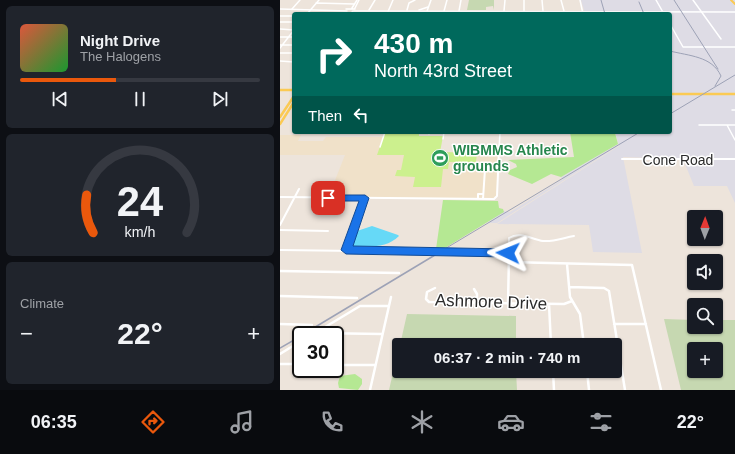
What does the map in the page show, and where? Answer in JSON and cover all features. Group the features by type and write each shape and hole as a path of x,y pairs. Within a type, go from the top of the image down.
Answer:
{"main road":[{"path":"280,91 292,91"},
{"path":"672,95 735,95"},
{"path":"280,117 292,99"},
{"path":"280,124 292,105"}],"street":[{"path":"292,9 300,0"},
{"path":"311,10 319,0"},
{"path":"348,10 358,0"},
{"path":"352,12 355,10 358,0"},
{"path":"369,10 375,0"},
{"path":"388,10 393,0"},
{"path":"407,10 409,3 415,0"},
{"path":"428,10 431,0"},
{"path":"444,11 447,0"},
{"path":"459,11 461,0"},
{"path":"504,11 505,0"},
{"path":"524,0 524,11"},
{"path":"542,0 544,12"},
{"path":"561,0 564,11"},
{"path":"580,0 583,12"},
{"path":"656,0 663,12"},
{"path":"693,0 721,40"},
{"path":"316,3 354,4"},
{"path":"419,10 429,7"},
{"path":"280,9 574,12"},
{"path":"672,13 735,12"},
{"path":"280,16 292,16"},
{"path":"280,22 292,22"},
{"path":"672,28 683,47 735,47"},
{"path":"280,30 292,30"},
{"path":"280,48 292,33"},
{"path":"280,37 289,37"},
{"path":"280,45 292,45"},
{"path":"280,53 292,53"},
{"path":"280,61 292,62"},
{"path":"699,125 735,125"},
{"path":"727,125 735,140"},
{"path":"380,147 384,134"},
{"path":"443,139 444,134"},
{"path":"280,197 494,199 497,196 500,134"},
{"name":"Cone Road","path":"622,159 735,159"},
{"path":"483,199 485,169 498,168"},
{"path":"280,225 299,189"},
{"path":"478,199 478,194 483,194"},
{"path":"346,250 365,198"},
{"path":"280,230 328,231"},
{"path":"508,304 509,238 514,234 522,234 544,242 574,236"},
{"path":"280,250 508,253"},
{"path":"508,262 632,265 661,390"},
{"path":"567,263 570,297 580,314 583,338"},
{"path":"280,271 399,273"},
{"path":"569,287 607,289 609,291 625,390"},
{"name":"Ashmore Drive","path":"435,288 427,292 426,299 429,302 564,304 572,301"},
{"path":"474,289 478,294 477,303"},
{"path":"280,296 357,298"},
{"path":"370,390 391,297"},
{"path":"549,304 551,338"},
{"path":"326,326 360,306 389,306"},
{"path":"280,324 312,325"},
{"path":"614,324 646,324"},
{"path":"344,334 382,334"},
{"path":"280,354 292,347"},
{"path":"280,364 292,364"},
{"path":"344,365 375,365"},
{"path":"553,378 554,390"},
{"path":"588,378 589,390"}],"shaded area":[{"path":"581,0 735,0 735,203 727,186 694,186 683,159 623,157 642,253 593,252 589,225 497,224 619,146 616,134 672,134 672,12 584,12"},
{"path":"396,134 443,136 440,152 499,152 496,198 328,198 345,155 280,155 280,135 301,135 298,141 323,141 326,137 383,137"},
{"path":"618,144 618,146 497,223 487,223 504,211 510,212 563,179 561,177"}],"green space":[{"path":"469,0 494,0 494,10 493,6 486,7 486,10 467,10"},
{"path":"429,11 504,11 504,12"},
{"name":"WIBMMS Athletic grounds","path":"384,134 443,136 440,152 477,153 476,162 449,162 448,169 443,169 441,187 413,187 415,177 395,176 397,170 401,170 404,155 377,155"},
{"path":"570,134 615,134 618,144 561,177 551,174 532,184 508,174 510,170 517,167 516,164 508,160 574,157"},
{"path":"443,200 498,201 499,208 503,209 504,212 445,248 436,249"},
{"path":"407,314 516,316 516,338 402,338"},
{"path":"664,319 687,320 687,334 723,334 723,320 735,320 735,390 681,390"},
{"path":"355,374 362,379 362,384 358,390 339,388 338,383 339,378 344,378 344,375"},
{"path":"392,377 516,378 517,390 389,390"}],"water":[{"path":"372,226 399,236 383,245 352,246 357,231"}],"railway":[{"path":"601,0 604,12"},
{"path":"674,0 718,69"},
{"path":"639,2 643,12"},
{"path":"672,51 699,58 712,64 721,76 715,86"},
{"path":"672,113 735,75"},
{"path":"433,256 637,134"},
{"path":"317,326 435,255"},
{"path":"280,348 292,341"}],"place":[{"name":"WIBMMS Athletic grounds","path":"440,158"}],"route":[{"path":"328,198 365,198 346,250 508,253"}]}
